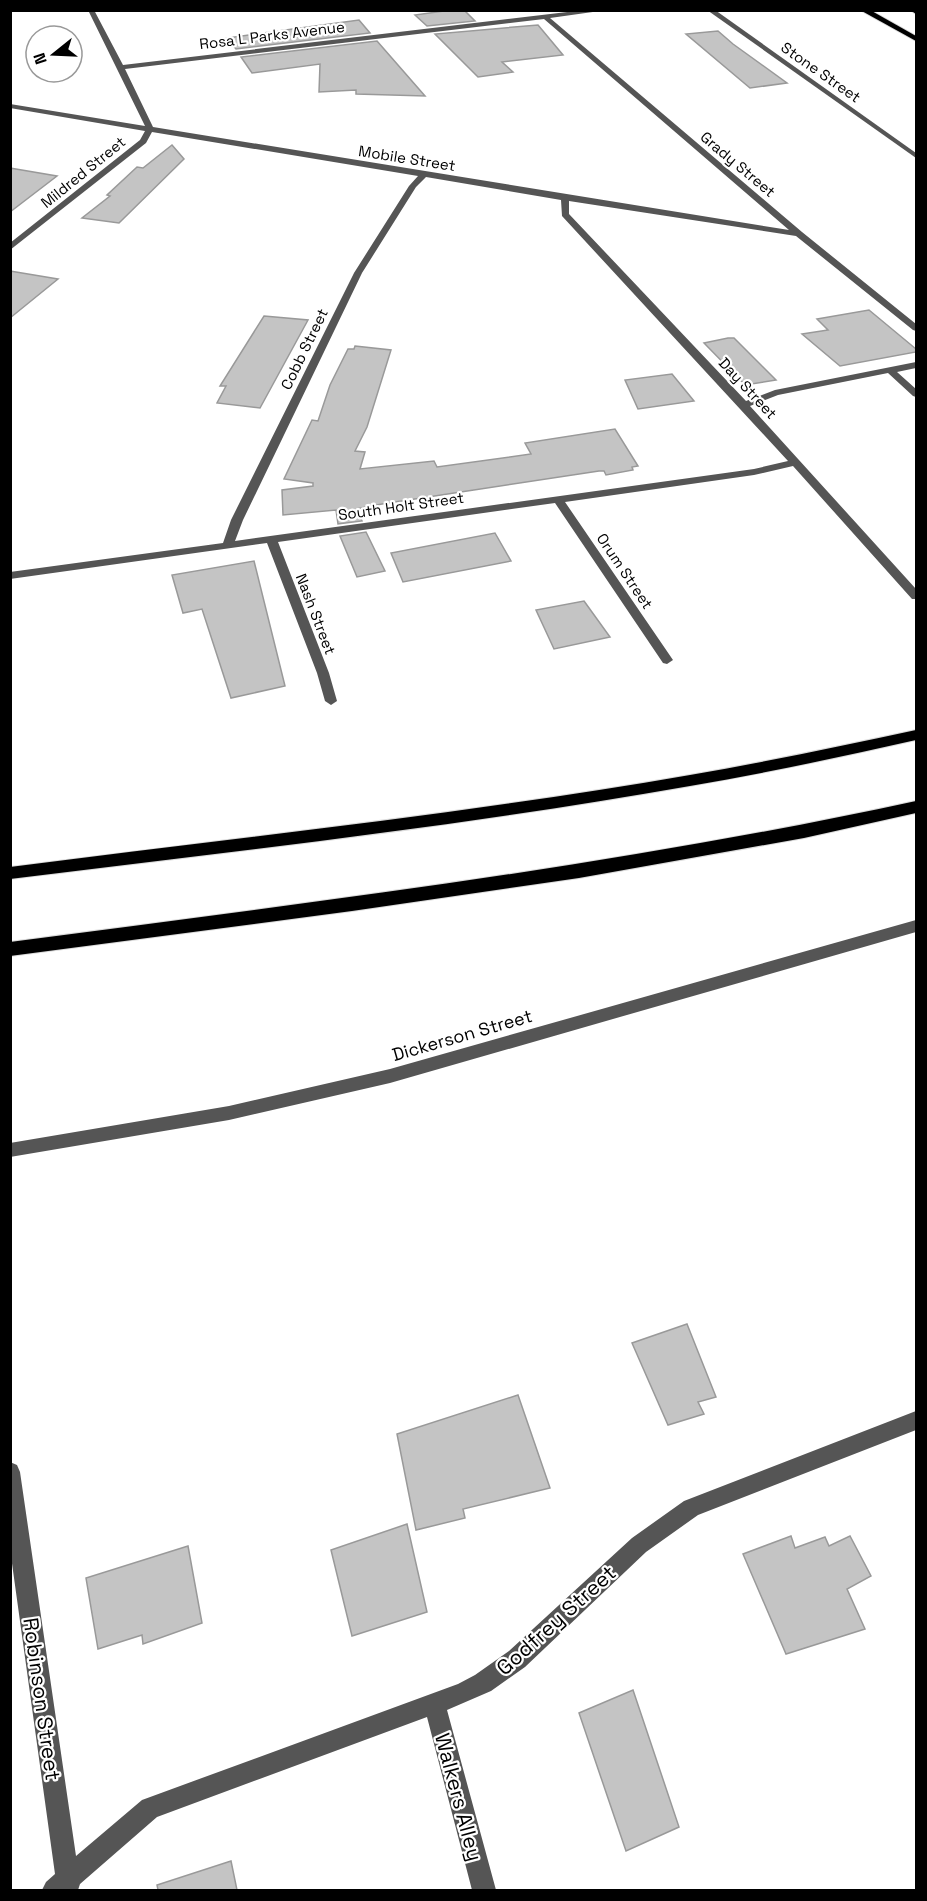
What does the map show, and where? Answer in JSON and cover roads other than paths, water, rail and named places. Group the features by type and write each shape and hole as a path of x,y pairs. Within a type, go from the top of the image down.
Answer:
{"highway":[{"path":"863,10 916,39"},
{"path":"10,873 564,801 752,769 914,735"},
{"path":"10,949 614,867 811,832 916,807"}],"street":[{"name":"Mildred Street","path":"10,248 143,141 150,129 121,66 91,10"},
{"name":"Rosa L Parks Avenue","path":"121,66 604,10"},
{"name":"Stone Street","path":"710,10 916,156"},
{"name":"Grady Street","path":"545,17 799,234 916,328"},
{"name":"Mobile Street","path":"10,106 565,198 799,234"},
{"name":"Cobb Street","path":"228,544 237,520 358,273 413,186 424,175"},
{"name":"Day Street","path":"565,198 565,214 744,405 916,596"},
{"path":"744,405 775,393 916,365"},
{"path":"891,371 916,394"},
{"name":"South Holt Street","path":"10,576 754,472 796,462"},
{"name":"Orum Street","path":"558,499 667,660"},
{"name":"Nash Street","path":"271,539 323,673 331,701"},
{"name":"Dickerson Street","path":"10,1149 229,1113 390,1076 916,926"},
{"name":"Godfrey Street","path":"63,1887 150,1808 434,1704 483,1683 517,1659 639,1545 691,1508 916,1421"},
{"name":"Robinson Street","path":"10,1472 63,1887"},
{"name":"Walkers Alley","path":"434,1704 484,1890"}]}
